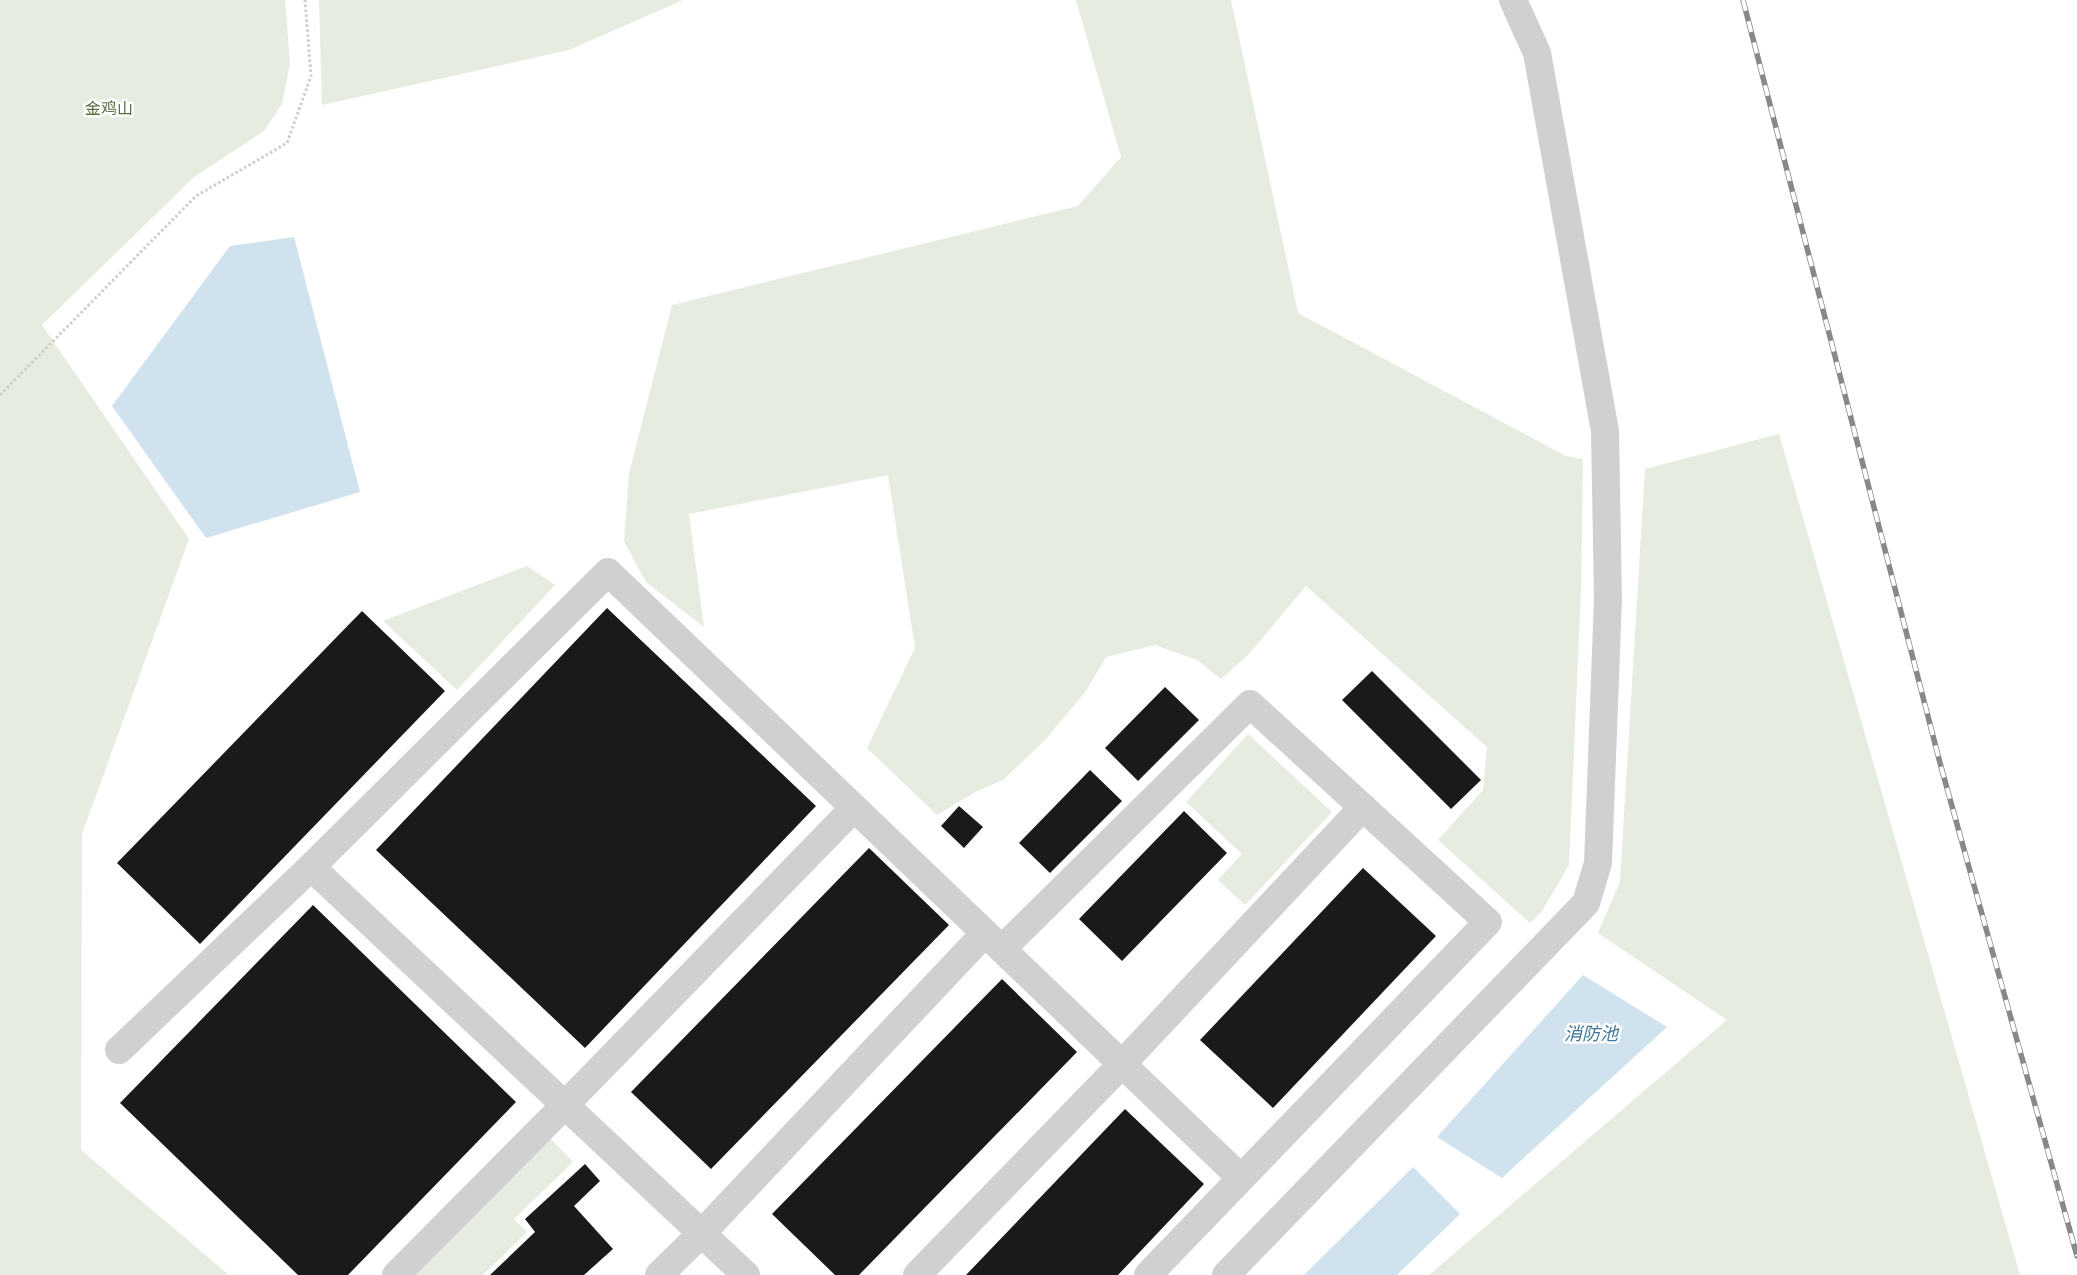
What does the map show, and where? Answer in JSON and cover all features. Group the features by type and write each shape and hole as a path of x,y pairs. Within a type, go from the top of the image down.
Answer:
{"street":[{"path":"1226,1275 1586,904 1598,863 1608,599 1605,430 1537,53 1513,0"},
{"path":"119,1050 311,867 608,572 1241,1178"},
{"path":"659,1275 993,941 1250,704 1488,922 1148,1275"},
{"path":"396,1275 565,1105 854,808"},
{"path":"917,1275 1122,1064 1363,808"},
{"path":"311,867 746,1275"}],"path":[{"path":"0,395 196,196 286,143 311,76 305,0"}],"green space":[{"name":"金鸡山","path":"0,0 285,0 290,64 282,104 264,131 194,177 42,325 189,539 82,834 81,1150 229,1275 0,1275"},
{"path":"319,0 683,0 569,50 322,105"},
{"path":"1076,0 1231,0 1298,313 1566,456 1583,459 1581,590 1569,865 1542,911 1530,923 1438,840 1483,790 1487,747 1306,586 1248,655 1221,679 1197,660 1155,645 1106,657 1086,691 1044,741 1003,780 977,791 937,815 867,748 915,648 888,475 689,514 704,627 646,582 624,541 629,474 672,305 1078,206 1121,157"},
{"path":"1779,434 2020,1275 1429,1275 1727,1020 1598,933 1620,882 1645,469"},
{"path":"527,566 555,585 457,690 383,621"},
{"path":"1248,734 1332,812 1245,905 1218,880 1242,854 1186,802"},
{"path":"548,1136 573,1162 514,1219 527,1232 483,1275 403,1275"}],"water":[{"path":"294,237 360,492 206,538 112,406 230,246"},
{"name":"消防池","path":"1583,975 1667,1027 1502,1178 1437,1137"},
{"path":"1413,1167 1460,1214 1397,1275 1304,1275"}],"building":[{"path":"607,608 816,806 585,1048 376,850"},
{"path":"362,611 445,691 200,944 117,863"},
{"path":"1372,671 1481,780 1451,809 1342,700"},
{"path":"1165,687 1199,720 1138,781 1105,748"},
{"path":"1090,770 1122,801 1050,873 1019,843"},
{"path":"959,806 983,827 964,848 941,826"},
{"path":"1184,811 1227,853 1122,961 1079,919"},
{"path":"869,848 949,925 711,1169 631,1092"},
{"path":"1363,868 1436,936 1273,1108 1200,1040"},
{"path":"313,905 516,1102 348,1275 298,1275 120,1103"},
{"path":"1002,979 1077,1052 859,1275 835,1275 772,1214"},
{"path":"1125,1109 1204,1184 1118,1275 966,1275"},
{"path":"585,1164 600,1181 574,1206 613,1249 584,1275 490,1275 535,1232 525,1219"}],"railway":[{"path":"1743,0 1940,763 2077,1256"}]}
